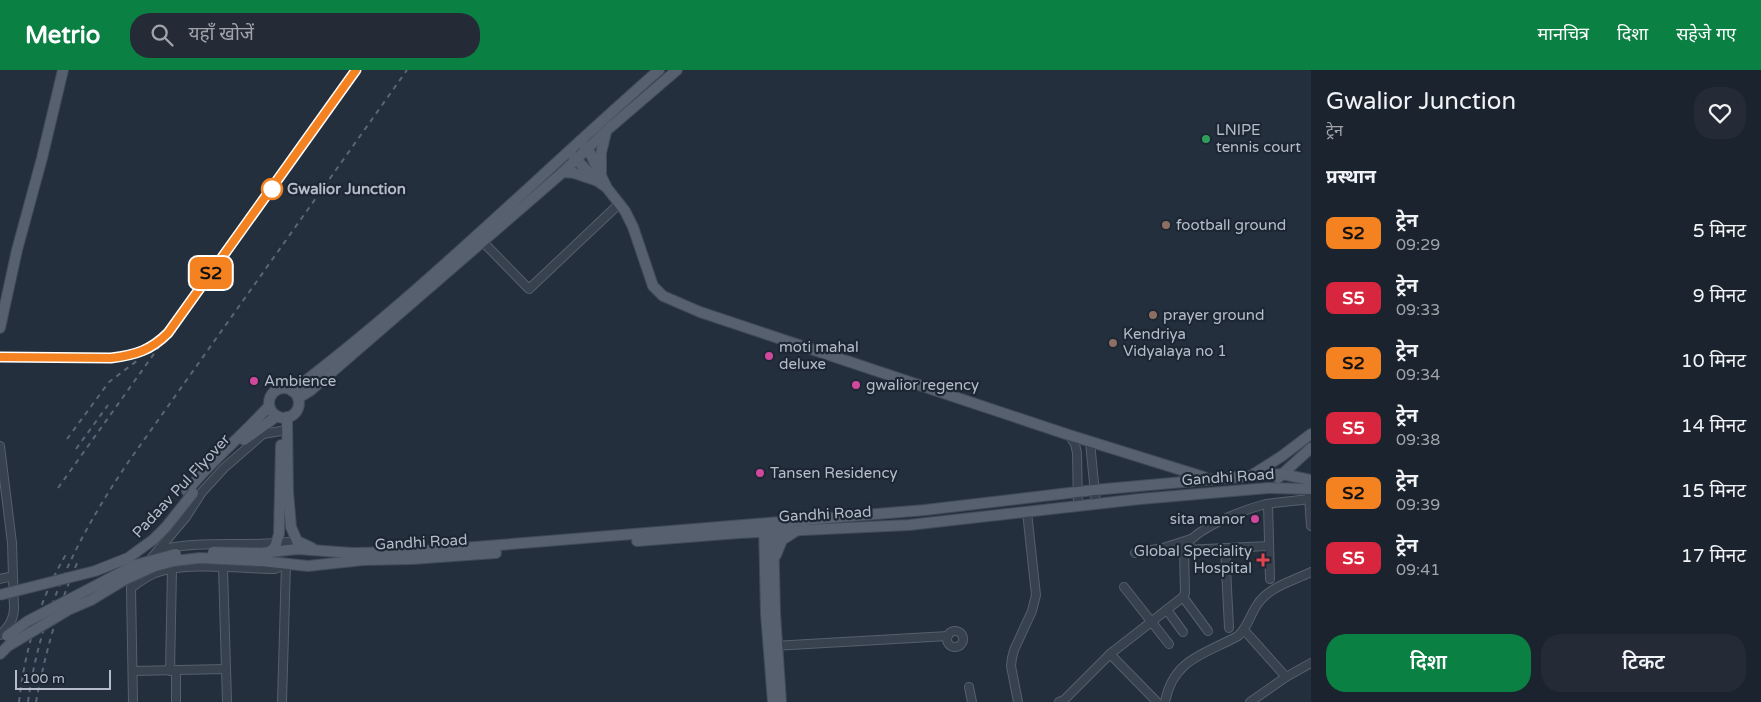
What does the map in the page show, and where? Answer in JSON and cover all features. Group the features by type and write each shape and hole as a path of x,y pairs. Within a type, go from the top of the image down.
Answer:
{"main road":[{"path":"0,328 17,250 63,70"},
{"path":"295,394 476,237 659,70"},
{"path":"313,549 297,541 293,534 289,515 282,417 269,406 271,396 278,389 283,388 295,394 310,391 484,242 606,131 677,70"},
{"path":"598,177 606,131"},
{"path":"580,141 588,149 598,177"},
{"path":"569,151 598,177 619,204 633,227 653,286 662,296 700,312 1068,435 1210,479"},
{"path":"563,172 598,177"},
{"path":"282,417 292,416 298,408 295,394"},
{"name":"Padaav Pul Flyover","path":"0,595 96,571 128,558 154,539 166,527 198,477 269,406"},
{"path":"0,642 28,621 136,565 181,553 205,552 263,556 272,550 277,543 281,496 282,417"},
{"name":"Padaav Pul Flyover","path":"0,589 92,567 121,556 138,546 162,524 190,492 241,442 282,417"},
{"path":"1237,490 1250,476 1282,456 1311,434"},
{"path":"1268,488 1311,448"},
{"name":"Gandhi Road","path":"263,556 286,564 308,566 340,562 446,557 768,527 1094,490 1250,476 1282,474 1293,477 1310,489"},
{"name":"Gandhi Road","path":"768,527 799,529 909,525 1237,490 1268,488 1310,489"},
{"path":"0,654 8,646 68,610 91,600 124,580 155,566 174,561 200,558 263,556 313,549 352,553 412,552 768,527"},
{"path":"768,527 775,559 773,646 781,702"},
{"path":"768,527 773,646 773,702"},
{"path":"775,559 782,540 799,529"}],"street":[{"path":"484,242 529,289 619,204"},
{"path":"133,702 131,588 137,573 159,550 186,517 202,492 224,468 264,429 281,431"},
{"path":"1068,435 1077,453 1078,506"},
{"path":"1090,442 1096,504"},
{"path":"0,446 12,542 14,614 9,626 0,636"},
{"path":"1135,553 1162,548 1190,539 1251,508 1310,489 1311,526"},
{"path":"1268,504 1270,579"},
{"path":"1018,702 1011,666 1012,658 1035,603 1036,595 1027,512"},
{"path":"1059,702 1068,696 1110,654 1183,597 1185,593 1184,550 1190,539"},
{"path":"159,550 190,546 297,541"},
{"path":"1184,550 1269,546"},
{"path":"1225,548 1229,628"},
{"path":"131,588 144,578 172,570 223,568 275,569 286,564 282,702"},
{"path":"223,568 227,702"},
{"path":"172,570 173,670 176,702"},
{"path":"1165,702 1171,683 1179,670 1190,661 1232,639 1244,630 1256,606 1268,592 1311,572"},
{"path":"0,579 13,576"},
{"path":"1124,587 1169,644"},
{"path":"1183,597 1208,631"},
{"path":"1167,610 1183,632"},
{"path":"1244,630 1286,677"},
{"path":"773,646 948,636"},
{"path":"1110,654 1157,702"},
{"path":"1250,702 1286,677 1311,663"},
{"path":"133,670 225,669"},
{"path":"969,687 972,702"}],"railway":[{"path":"0,356 111,358 142,351 162,339 356,70"},
{"path":"28,702 42,636 52,606 64,576 93,518 129,461 407,70"},
{"path":"58,488 161,344"},
{"path":"67,439 109,382 138,360"},
{"path":"76,449 108,405"},
{"path":"19,702 25,663 35,624 49,587 68,551"},
{"path":"36,702 53,630 64,595 78,561"}],"train":[{"name":"S2","path":"0,357 111,358 140,352 159,342 168,333 356,70"}],"place":[{"name":"LNIPE tennis court","path":"1206,139"},
{"name":"Gwalior Junction","path":"272,189"},
{"name":"football ground","path":"1166,225"},
{"name":"prayer ground","path":"1153,315"},
{"name":"Kendriya Vidyalaya no 1","path":"1113,343"},
{"name":"moti mahal deluxe","path":"769,356"},
{"name":"Ambience","path":"254,381"},
{"name":"gwalior regency","path":"856,385"},
{"name":"Tansen Residency","path":"760,473"},
{"name":"sita manor","path":"1255,519"},
{"name":"Global Speciality Hospital","path":"1263,560"}]}
